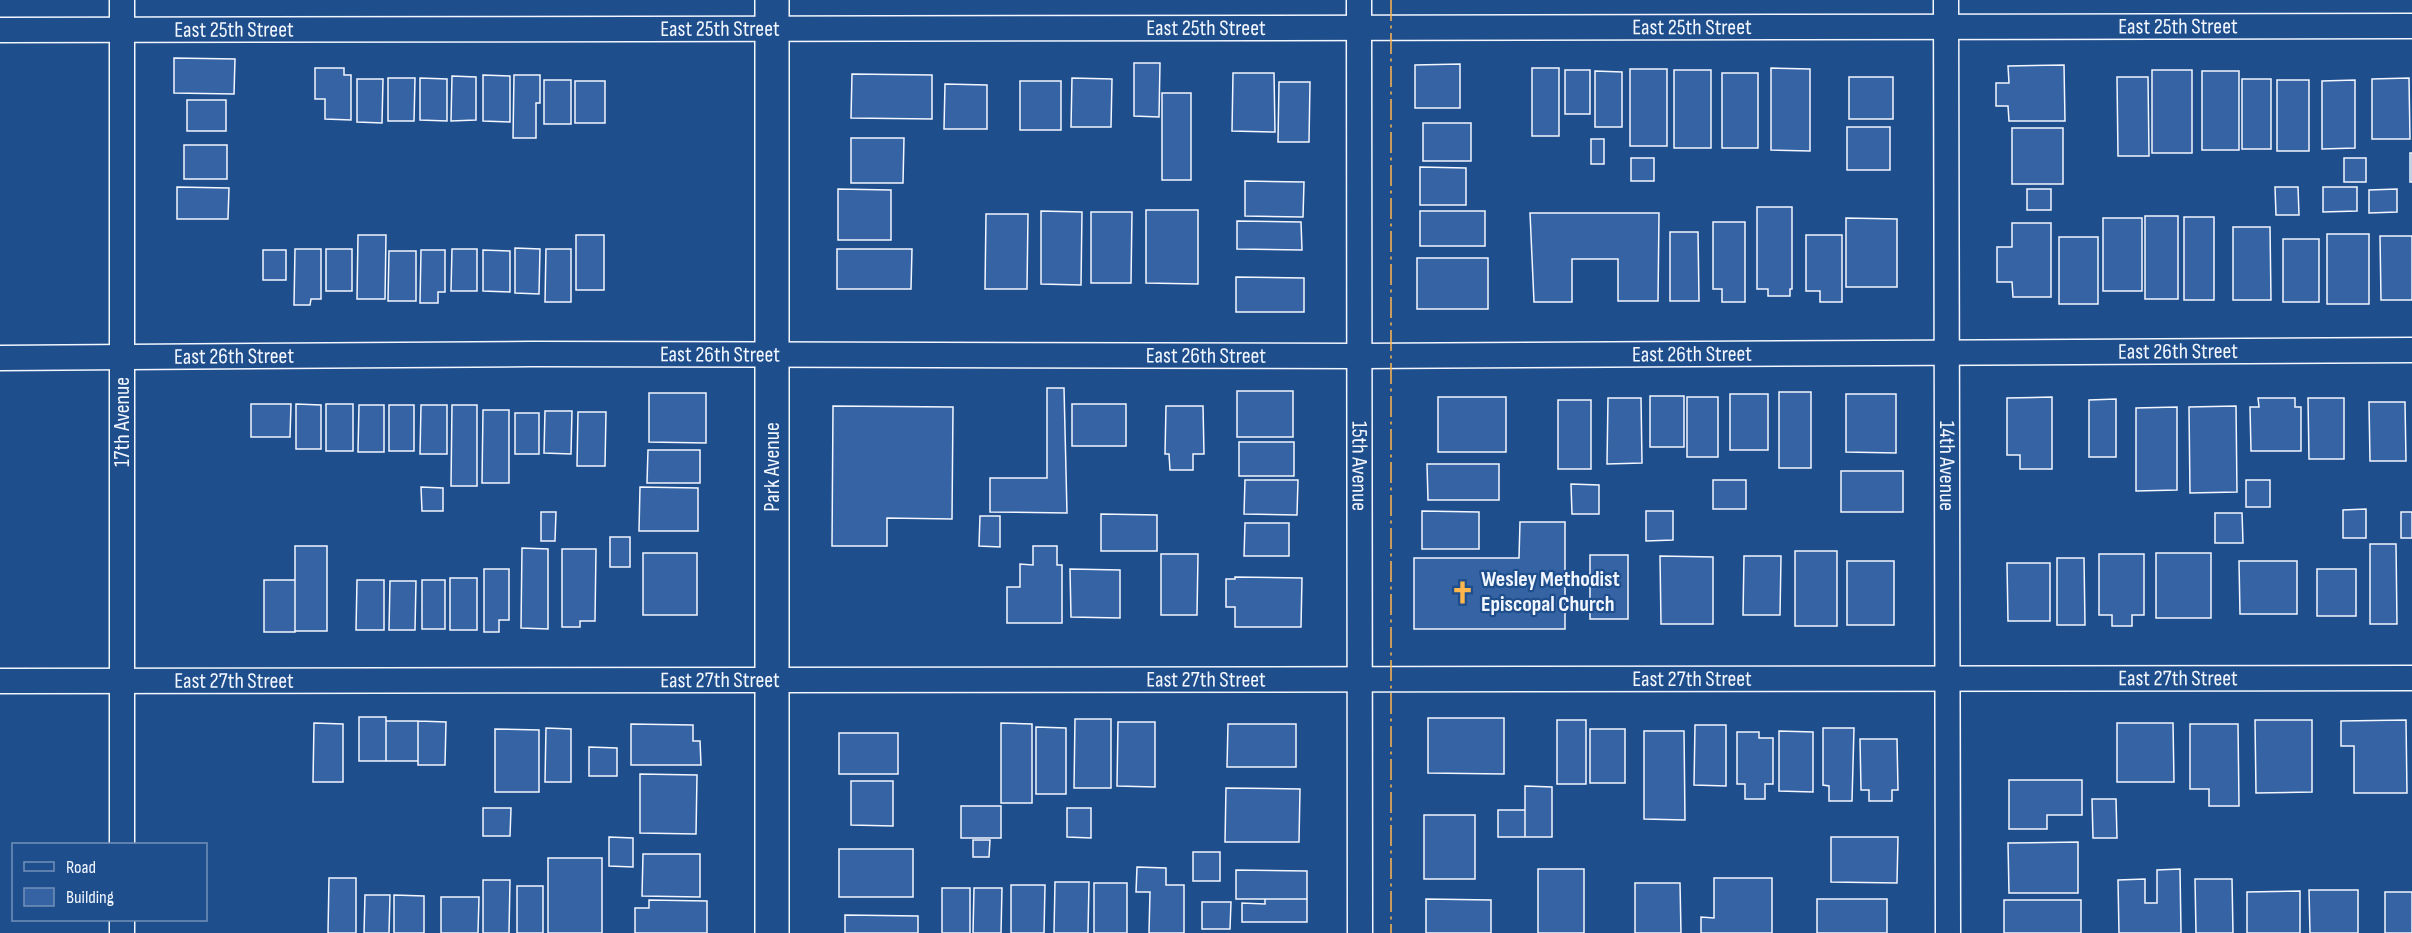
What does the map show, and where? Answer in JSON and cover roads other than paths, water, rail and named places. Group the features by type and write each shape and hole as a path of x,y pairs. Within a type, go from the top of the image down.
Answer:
{"street":[{"name":"17th Avenue","path":"122,0 122,843"},
{"name":"15th Avenue","path":"1359,0 1360,933"},
{"name":"14th Avenue","path":"1946,0 1948,933"},
{"name":"East 25th Street","path":"0,30 122,30 772,15 1359,28 2412,26"},
{"name":"Park Avenue","path":"772,15 772,933"},
{"name":"East 26th Street","path":"0,358 772,355 1359,356 2412,350"},
{"name":"East 27th Street","path":"0,681 2412,678"}],"place":[{"name":"Wesley Methodist Episcopal Church","path":"1463,592"}]}
